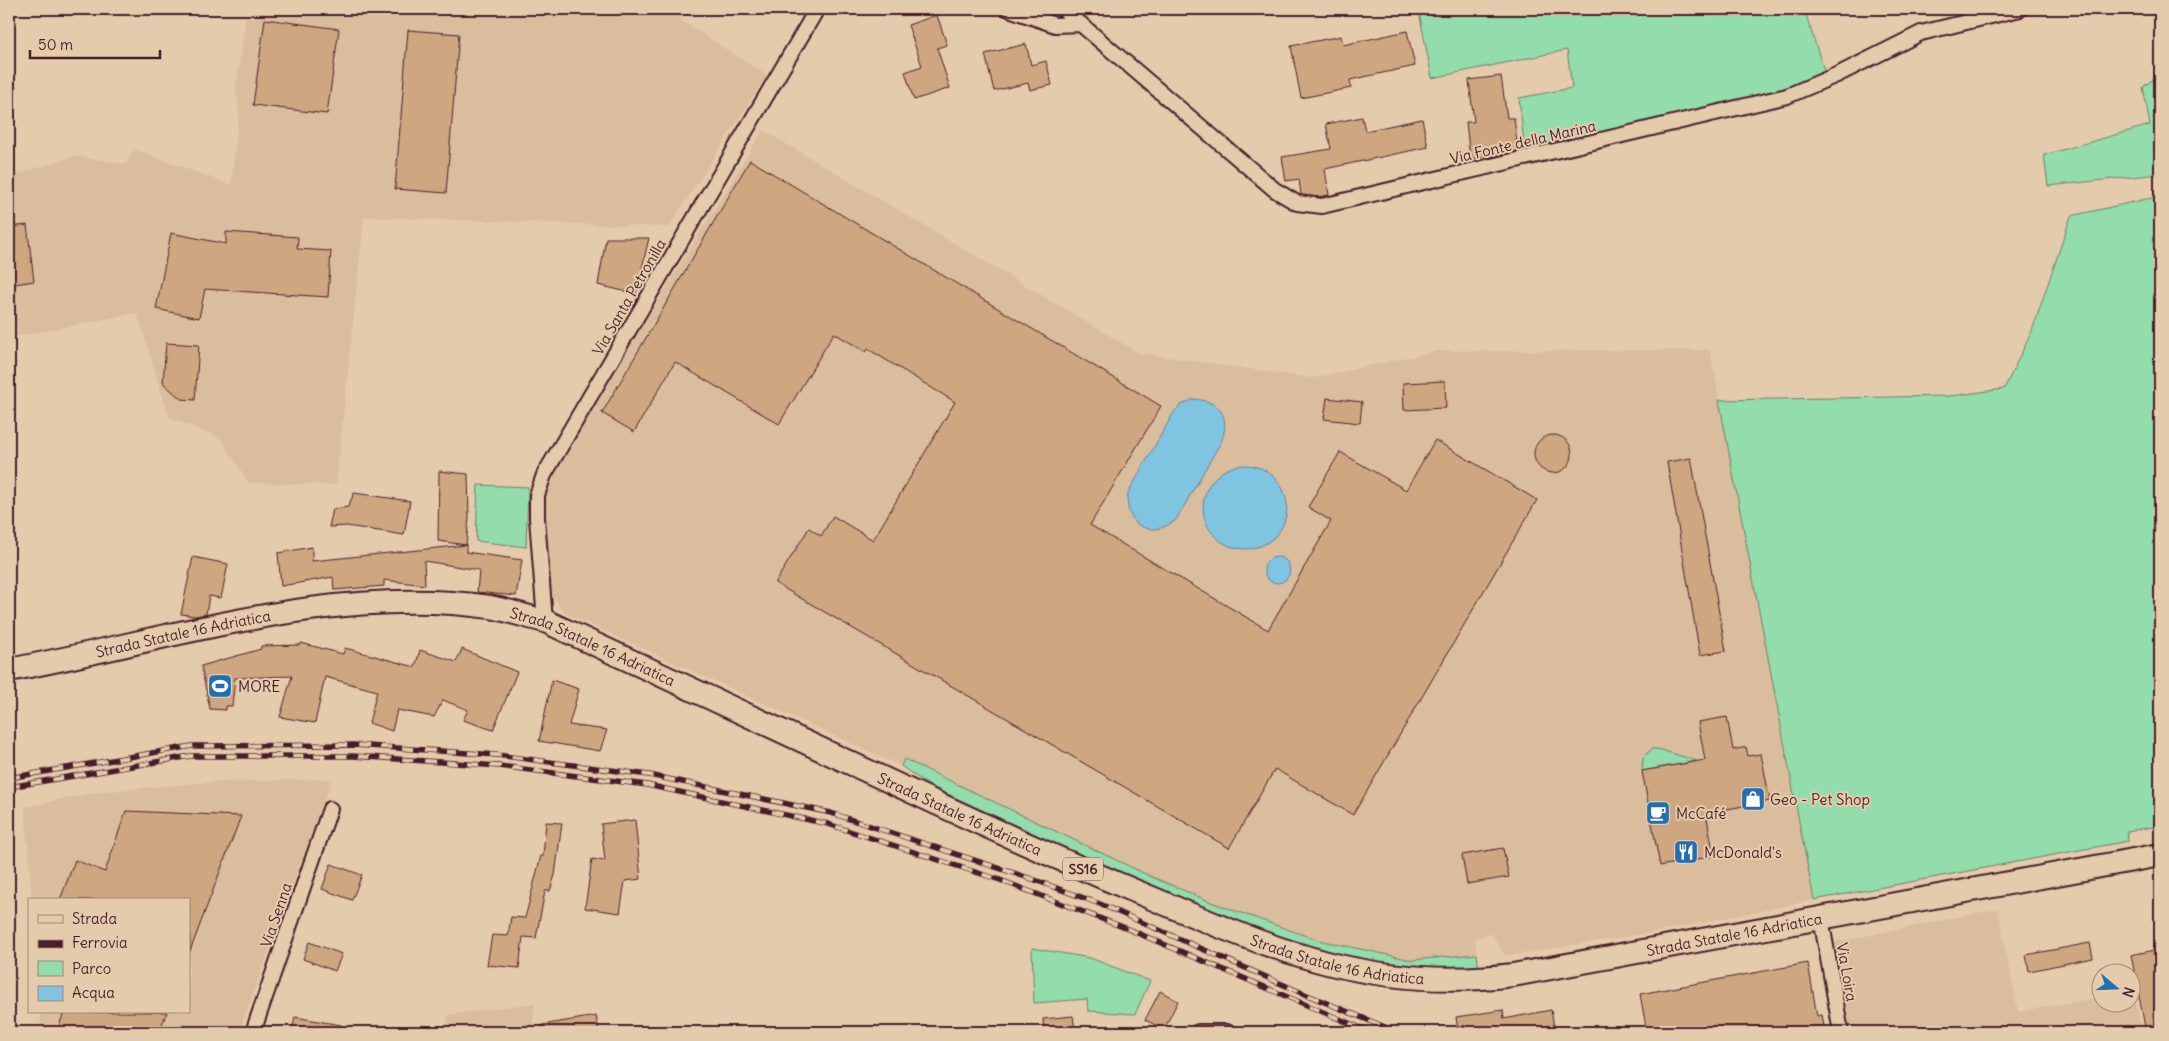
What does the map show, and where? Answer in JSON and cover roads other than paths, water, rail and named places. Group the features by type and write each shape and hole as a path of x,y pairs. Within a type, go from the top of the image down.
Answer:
{"main road":[{"name":"Strada Statale 16 Adriatica","path":"9,670 238,620 304,610 373,603 430,601 491,607 545,621 1046,854 1252,940 1292,954 1337,966 1410,978 1444,980 1489,978 1524,973 2160,854"}],"street":[{"name":"Via Santa Petronilla","path":"545,621 537,518 537,495 544,475 818,9"},
{"path":"1009,9 1055,25 1081,24"},
{"name":"Via Fonte della Marina","path":"1063,9 1275,190 1297,203 1322,206 1787,96 1839,74 1921,33 2020,9"},
{"name":"Via Senna","path":"253,1032 330,808"},
{"name":"Via Loira","path":"1821,918 1841,1032"},
{"path":"1198,1032 1227,1032"}],"water":[{"path":"1194,399 1210,403 1221,411 1225,423 1222,440 1176,520 1157,529 1148,529 1140,526 1130,514 1128,493 1174,412 1181,405"},
{"path":"1237,465 1253,465 1269,472 1280,483 1287,499 1284,523 1275,537 1269,542 1253,549 1237,549 1221,542 1210,531 1203,515 1203,499 1210,483 1221,472"},
{"path":"1277,557 1286,561 1290,570 1286,579 1277,583 1268,579 1264,570 1268,561"}],"railway":[{"path":"9,778 192,746 354,745 497,755 649,775 831,813 1035,880 1100,904 1300,992 1397,1032"},
{"path":"9,787 191,756 353,756 499,766 647,785 828,824 1000,880 1128,929 1370,1032"}],"place":[{"name":"MORE","path":"220,686"},
{"name":"Geo - Pet Shop","path":"1753,799"},
{"name":"McCafé","path":"1658,813"},
{"name":"McDonald's","path":"1686,852"}]}
